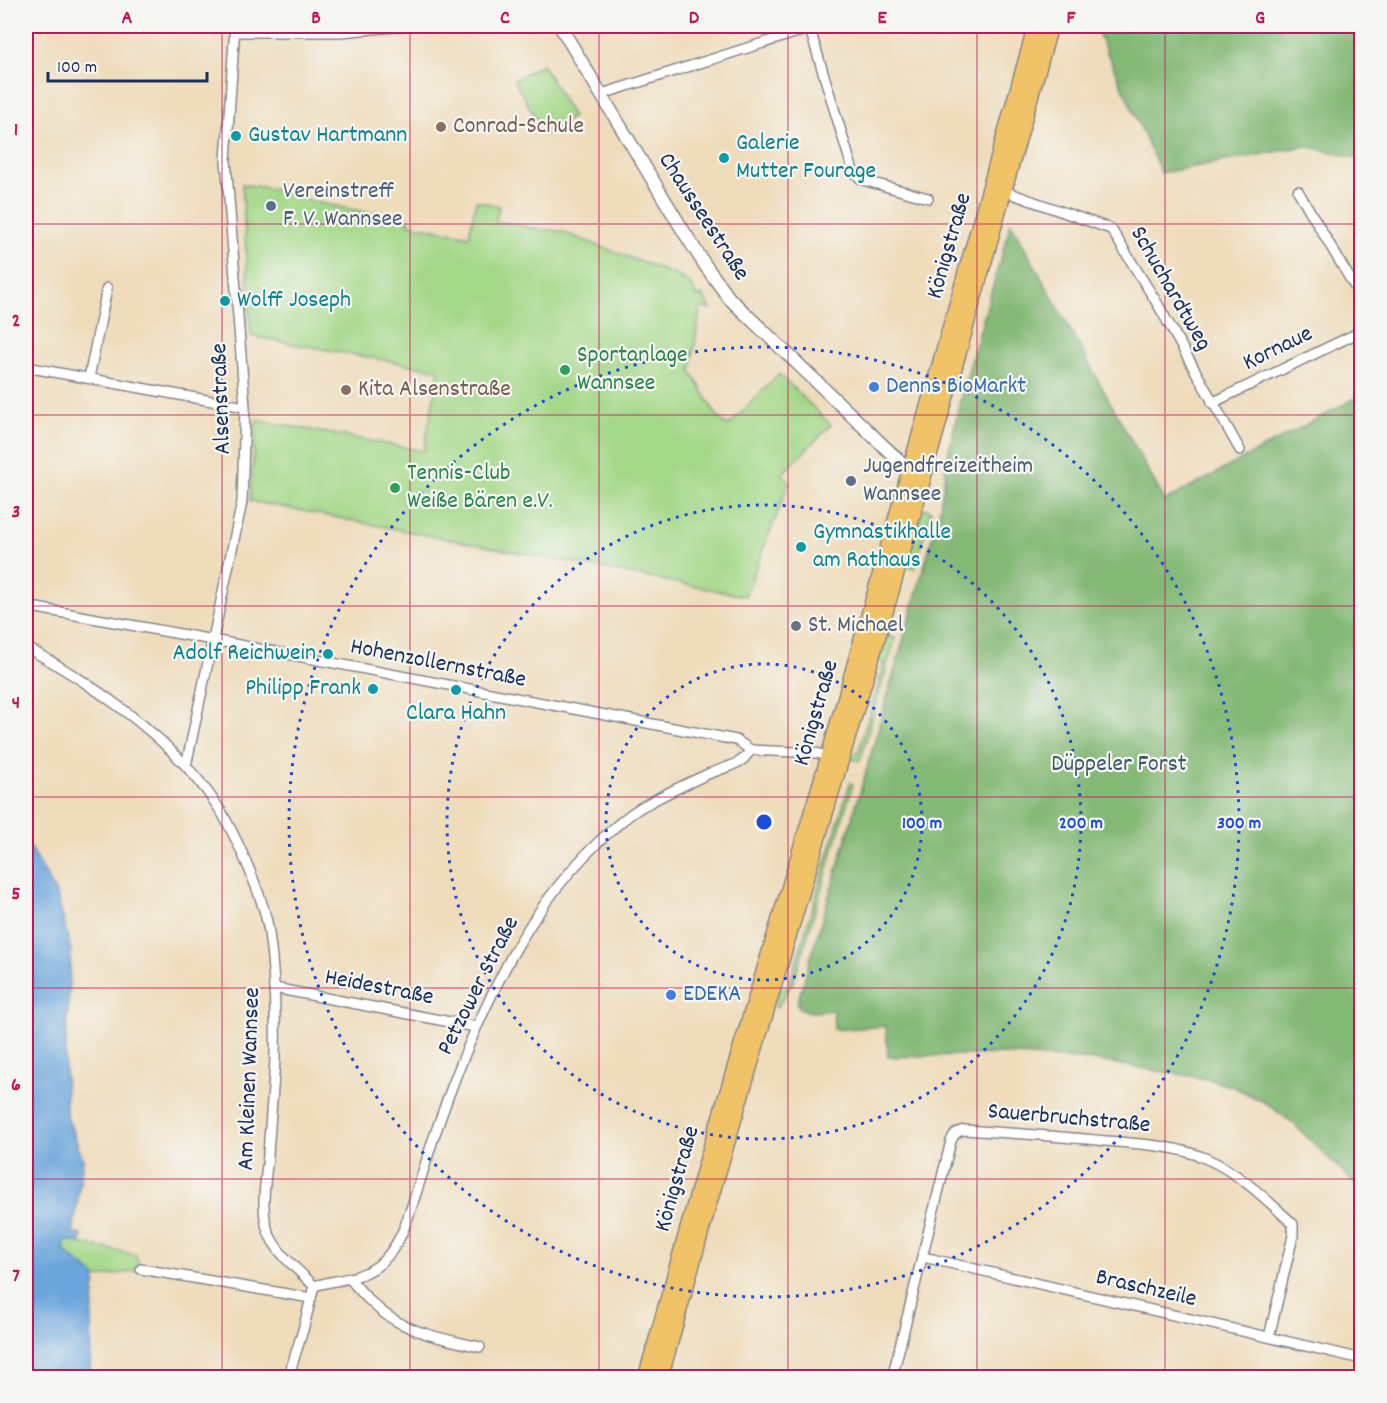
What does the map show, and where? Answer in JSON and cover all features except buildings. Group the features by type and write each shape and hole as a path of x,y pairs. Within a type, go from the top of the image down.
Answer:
{"main road":[{"name":"Königstraße","path":"660,1377 997,189 1036,26"},
{"name":"Königstraße","path":"997,189 1050,26"},
{"name":"Königstraße","path":"646,1377 730,1081 835,758"}],"street":[{"path":"235,29 341,32 404,26"},
{"name":"Chausseestraße","path":"560,26 684,232 729,298 917,473"},
{"path":"602,94 812,26 853,171 866,181 928,198"},
{"name":"Alsenstraße","path":"186,766 242,502 245,407 226,160 235,29"},
{"name":"Schuchardtweg","path":"997,189 1111,229 1157,303 1240,450"},
{"path":"1298,191 1362,299"},
{"path":"89,378 107,288"},
{"name":"Kornaue","path":"1212,403 1362,331"},
{"path":"26,367 245,407"},
{"name":"Hohenzollernstraße","path":"26,606 736,740 751,750 816,753 835,758"},
{"name":"Am Kleinen Wannsee","path":"26,647 99,691 144,726 186,766 216,804 238,843 256,887 269,932 274,988 275,1060 264,1207 268,1233 279,1251 314,1286"},
{"name":"Petzower Straße","path":"314,1286 367,1273 391,1254 403,1233 446,1102 476,1027 512,956 553,892 601,839 645,804 742,760 751,750"},
{"name":"Heidestraße","path":"274,988 476,1027"},
{"name":"Sauerbruchstraße","path":"892,1377 951,1141 958,1131 963,1130 1148,1144 1205,1158 1230,1171 1256,1189 1293,1224 1293,1236 1269,1337"},
{"name":"Braschzeile","path":"922,1257 1362,1359"},
{"path":"141,1269 311,1298"},
{"path":"350,1279 367,1299 390,1318 420,1332 480,1347"},
{"path":"288,1377 314,1286"}],"green space":[{"path":"1095,26 1361,26 1361,159 1306,146 1161,173"},
{"path":"542,64 573,117 545,134 514,80"},
{"name":"Sportanlage Wannsee","path":"242,184 299,193 310,201 410,221 409,224 469,236 476,201 499,206 496,221 560,231 673,274 688,282 698,297 702,295 711,309 700,308 691,371 717,416 728,426 779,374 831,425 782,474 790,481 745,596 250,501 256,420 424,451 439,370 251,336"},
{"name":"Düppeler Forst","path":"1011,223 1165,501 1361,395 1361,1190 1295,1125 1266,1103 1234,1087 1207,1079 1093,1060 1001,1054 888,1057 886,1026 834,1030 833,1010 808,1011 797,1004 939,514 947,460 961,397"},
{"path":"923,508 931,511 915,568 907,566 907,560"},
{"path":"888,636 895,638 860,761 849,758 850,755 858,753 884,664 875,661"},
{"path":"850,783 853,784 796,974 777,1008 775,1006 779,989 788,988"},
{"path":"65,1240 136,1255 140,1270 96,1278 64,1251"}],"water":[{"path":"26,845 31,848 57,895 71,950 65,1061 66,1114 83,1159 73,1234 82,1235 80,1243 65,1240 64,1250 96,1278 90,1377 26,1377"}],"place":[{"name":"Conrad-Schule","path":"441,127"},
{"name":"Gustav Hartmann","path":"236,136"},
{"name":"Galerie Mutter Fourage","path":"724,158"},
{"name":"Vereinstreff F. V. Wannsee","path":"271,206"},
{"name":"Wolff Joseph","path":"225,301"},
{"name":"Sportanlage Wannsee","path":"565,370"},
{"name":"Denns BioMarkt","path":"874,387"},
{"name":"Kita Alsenstraße","path":"346,390"},
{"name":"Jugendfreizeitheim Wannsee","path":"851,481"},
{"name":"Tennis-Club Weiße Bären e.V.","path":"395,488"},
{"name":"Gymnastikhalle am Rathaus","path":"801,547"},
{"name":"St. Michael","path":"796,626"},
{"name":"Adolf Reichwein","path":"328,654"},
{"name":"Philipp Frank","path":"373,689"},
{"name":"Clara Hahn","path":"456,690"},
{"name":"EDEKA","path":"671,995"}]}
